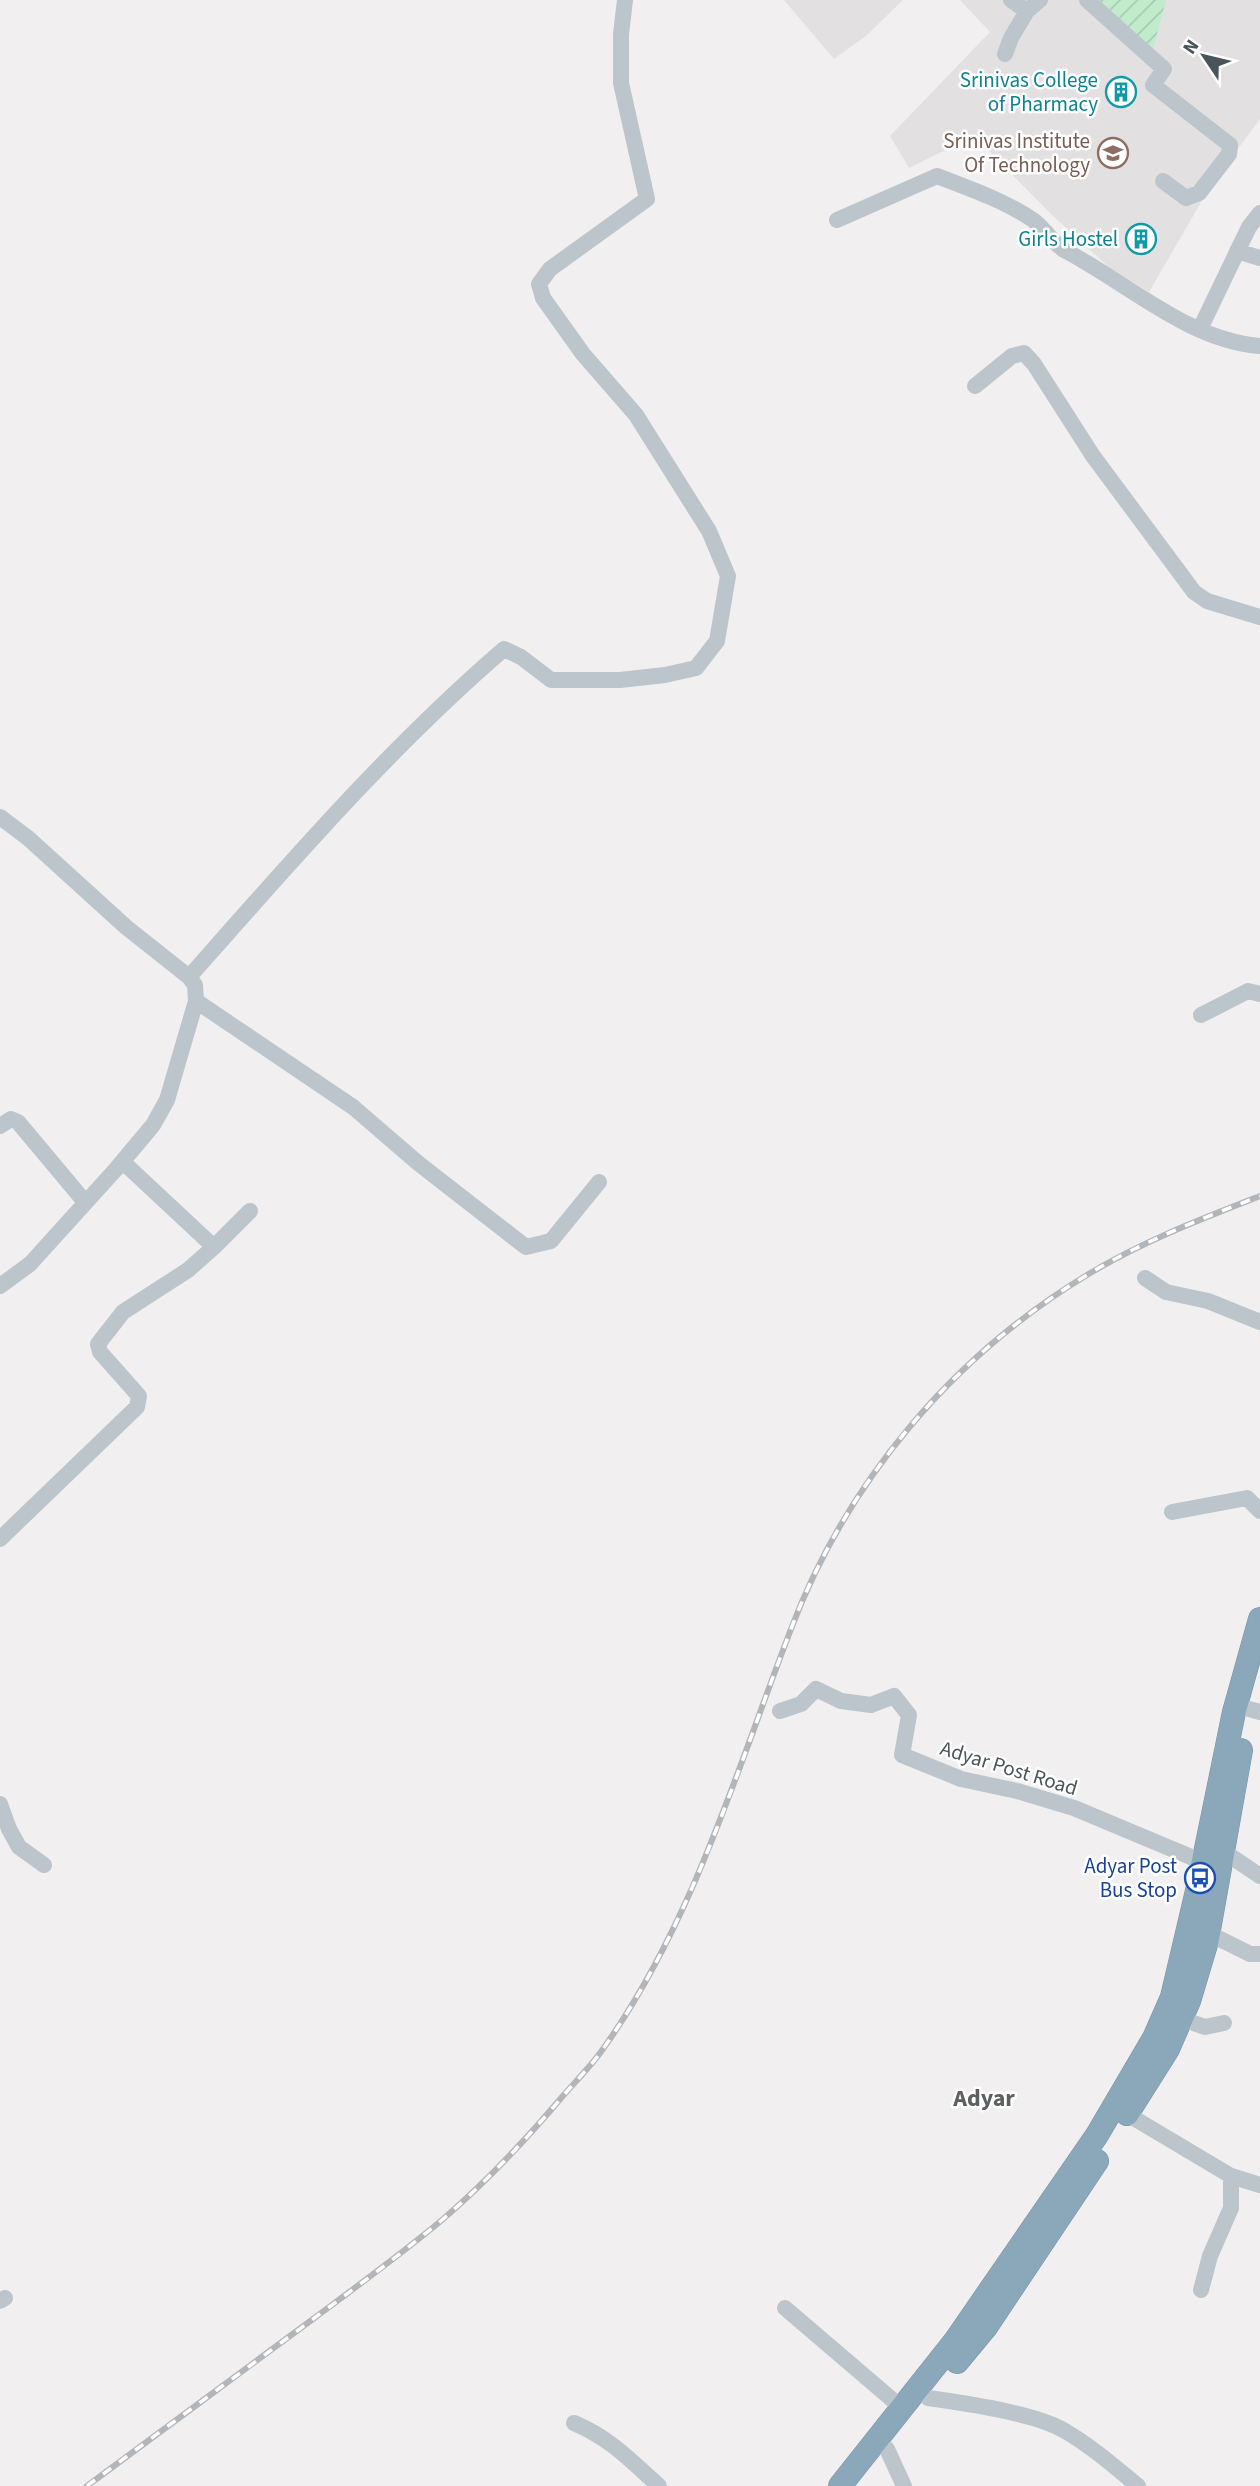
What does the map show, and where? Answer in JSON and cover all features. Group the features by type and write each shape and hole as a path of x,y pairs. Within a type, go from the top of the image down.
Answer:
{"highway":[{"path":"1246,1720 1260,1619"},
{"path":"840,2486 955,2341 1097,2135 1154,2038 1172,1997 1213,1856 1246,1720 1260,1676"},
{"path":"858,2486 986,2327 1072,2201 1168,2049 1189,2001 1208,1933 1213,1856"}],"street":[{"path":"188,977 317,832 453,693 504,649 521,657 551,680 620,680 696,668 717,641 728,576 709,531 636,415 583,354 543,298 539,284 550,269 646,199 621,83 621,34 625,0"},
{"path":"1011,0 1027,11"},
{"path":"1005,54 1027,11 1040,0"},
{"path":"1087,0 1164,69 1153,85 1230,145 1229,154 1199,193 1186,198 1163,181"},
{"path":"837,220 937,176 1024,215 1064,250 1200,329 1228,341 1260,346"},
{"path":"1200,329 1237,251 1260,213"},
{"path":"1237,251 1260,258"},
{"path":"975,386 1012,356 1024,353 1034,364 1093,456 1195,592 1207,601 1260,617"},
{"path":"0,817 28,838 195,985 195,1001 167,1100 153,1125 30,1264 0,1286"},
{"path":"1201,1015 1248,991 1260,994"},
{"path":"195,1001 354,1107 418,1163 526,1247 551,1241 598,1182"},
{"path":"0,1126 11,1119 18,1122 85,1202"},
{"path":"122,1162 214,1247"},
{"path":"0,1539 137,1407 139,1396 100,1352 98,1344 106,1332 123,1311 188,1270 250,1210"},
{"path":"1145,1278 1166,1292 1208,1301 1260,1322"},
{"path":"1172,1512 1247,1498 1260,1511"},
{"name":"Adyar Post Road","path":"780,1711 801,1703 816,1689 841,1701 871,1705 894,1696 909,1715 902,1755 961,1779 1017,1791 1074,1808 1213,1856"},
{"path":"0,1804 19,1847 44,1865"},
{"path":"1213,1856 1260,1876"},
{"path":"1208,1933 1250,1954 1260,1954"},
{"path":"1182,2019 1205,2027 1224,2023"},
{"path":"1127,2114 1231,2176 1260,2185"},
{"path":"1201,2290 1210,2256 1231,2208 1231,2176"},
{"path":"785,2308 902,2408"},
{"path":"928,2398 1031,2418 1063,2429 1138,2486"},
{"path":"574,2423 596,2432 630,2457 659,2486"},
{"path":"887,2449 904,2486"}],"shaded area":[{"path":"784,0 903,0 867,35 834,59"},
{"name":"Srinivas Institute Of Technology","path":"960,0 1260,0 1260,119 1211,185 1149,292 1112,270 1052,215 974,136 909,168 890,136 990,32"}],"green space":[{"path":"1091,0 1166,0 1153,49"}],"railway":[{"path":"87,2486 362,2283 442,2220 519,2145 598,2055 635,2000 688,1898 814,1575 842,1523 874,1473 910,1427 949,1384 992,1344 1038,1307 1087,1275 1150,1242 1260,1196"}],"place":[{"name":"Srinivas College of Pharmacy","path":"1121,92"},
{"name":"Srinivas Institute Of Technology","path":"1113,153"},
{"name":"Girls Hostel","path":"1141,239"},
{"name":"Adyar Post Bus Stop","path":"1200,1878"}],"district":[{"name":"Adyar","path":"984,2098"}]}
